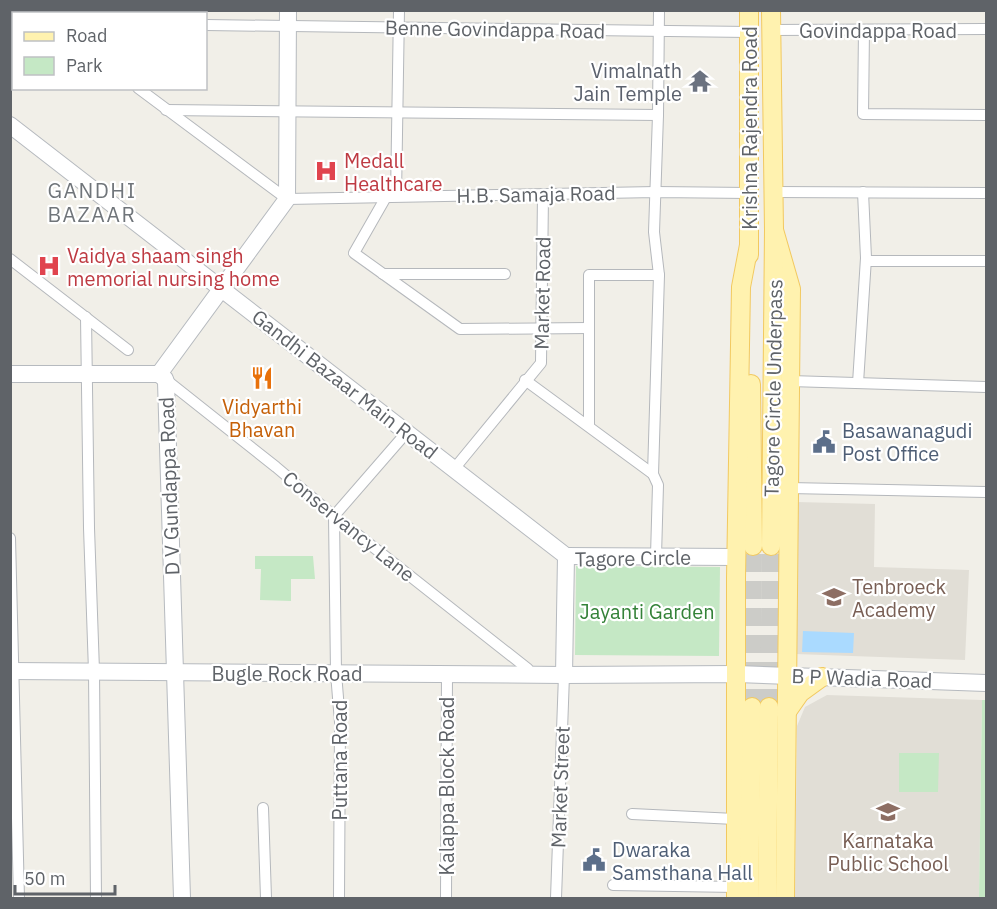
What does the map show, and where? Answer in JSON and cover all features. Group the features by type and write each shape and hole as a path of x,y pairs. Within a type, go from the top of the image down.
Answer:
{"main road":[{"name":"Krishna Rajendra Road","path":"749,10 749,244"},
{"name":"Krishna Rajendra Road","path":"771,10 774,230"},
{"path":"740,895 769,709 786,675 791,289 774,230"},
{"name":"Tagore Circle Underpass","path":"749,244 762,546 774,230"},
{"path":"740,895 735,819 737,557 741,287 749,244"},
{"path":"769,709 800,693 822,676"},
{"path":"767,898 769,709"},
{"path":"769,709 785,898"}],"street":[{"path":"399,10 397,112 391,197 354,253 460,329 589,328"},
{"path":"656,556 658,485 653,474 659,275 654,232 658,115 658,10"},
{"path":"287,199 288,18"},
{"name":"Benne Govindappa Road","path":"207,25 288,18 399,28 749,32"},
{"name":"Govindappa Road","path":"771,30 987,29"},
{"path":"864,30 863,114 987,115"},
{"path":"141,90 287,199"},
{"path":"166,110 658,115"},
{"name":"Gandhi Bazaar Main Road","path":"10,125 566,556"},
{"name":"H.B. Samaja Road","path":"287,199 656,192 749,193"},
{"path":"774,192 987,193"},
{"path":"858,383 866,261 863,192"},
{"name":"Market Road","path":"454,469 541,363 543,194"},
{"name":"D V Gundappa Road","path":"182,898 162,376 221,288 287,199"},
{"path":"10,259 128,350"},
{"path":"866,261 987,261"},
{"path":"383,274 505,274"},
{"path":"589,426 589,275 659,275"},
{"path":"86,317 94,671 96,898"},
{"path":"10,375 162,376"},
{"name":"Conservancy Lane","path":"162,376 334,516 528,669 529,675"},
{"path":"525,380 653,474"},
{"path":"790,381 987,387"},
{"path":"334,516 407,432"},
{"path":"789,488 987,492"},
{"name":"Puttana Road","path":"334,516 336,673 340,722 339,898"},
{"path":"10,538 19,898"},
{"name":"Tagore Circle","path":"564,675 566,556 737,557"},
{"name":"Bugle Rock Road","path":"12,671 564,675"},
{"name":"Kalappa Block Road","path":"446,898 447,673"},
{"path":"564,675 737,674"},
{"name":"B P Wadia Road","path":"737,674 987,683"},
{"name":"Market Street","path":"556,898 564,675"},
{"path":"263,808 266,898"},
{"path":"632,814 735,819"},
{"path":"614,885 740,895"}],"shaded area":[{"path":"797,502 875,504 874,567 969,570 965,660 795,654"},
{"name":"Karnataka Public School","path":"827,695 982,700 979,898 795,898 797,726 805,707"}],"green space":[{"path":"255,556 313,556 315,579 291,579 291,601 260,600 261,569 255,569"},
{"name":"Jayanti Garden","path":"576,566 720,567 719,656 575,655"},
{"path":"982,700 986,700 986,898 979,898"},
{"path":"899,753 939,753 938,792 899,792"}],"water":[{"path":"803,631 854,633 853,653 802,652"}],"tunnel":[{"path":"752,707 753,546"},
{"path":"769,707 771,546"}],"place":[{"name":"Vimalnath Jain Temple","path":"700,81"},
{"name":"Medall Healthcare","path":"326,171"},
{"name":"Vaidya shaam singh memorial nursing home","path":"49,266"},
{"name":"Vidyarthi Bhavan","path":"262,378"},
{"name":"Basawanagudi Post Office","path":"824,442"},
{"name":"Tenbroeck Academy","path":"834,597"},
{"name":"Karnataka Public School","path":"888,812"},
{"name":"Dwaraka Samsthana Hall","path":"594,860"}],"district":[{"name":"GANDHI BAZAAR","path":"92,202"}]}
